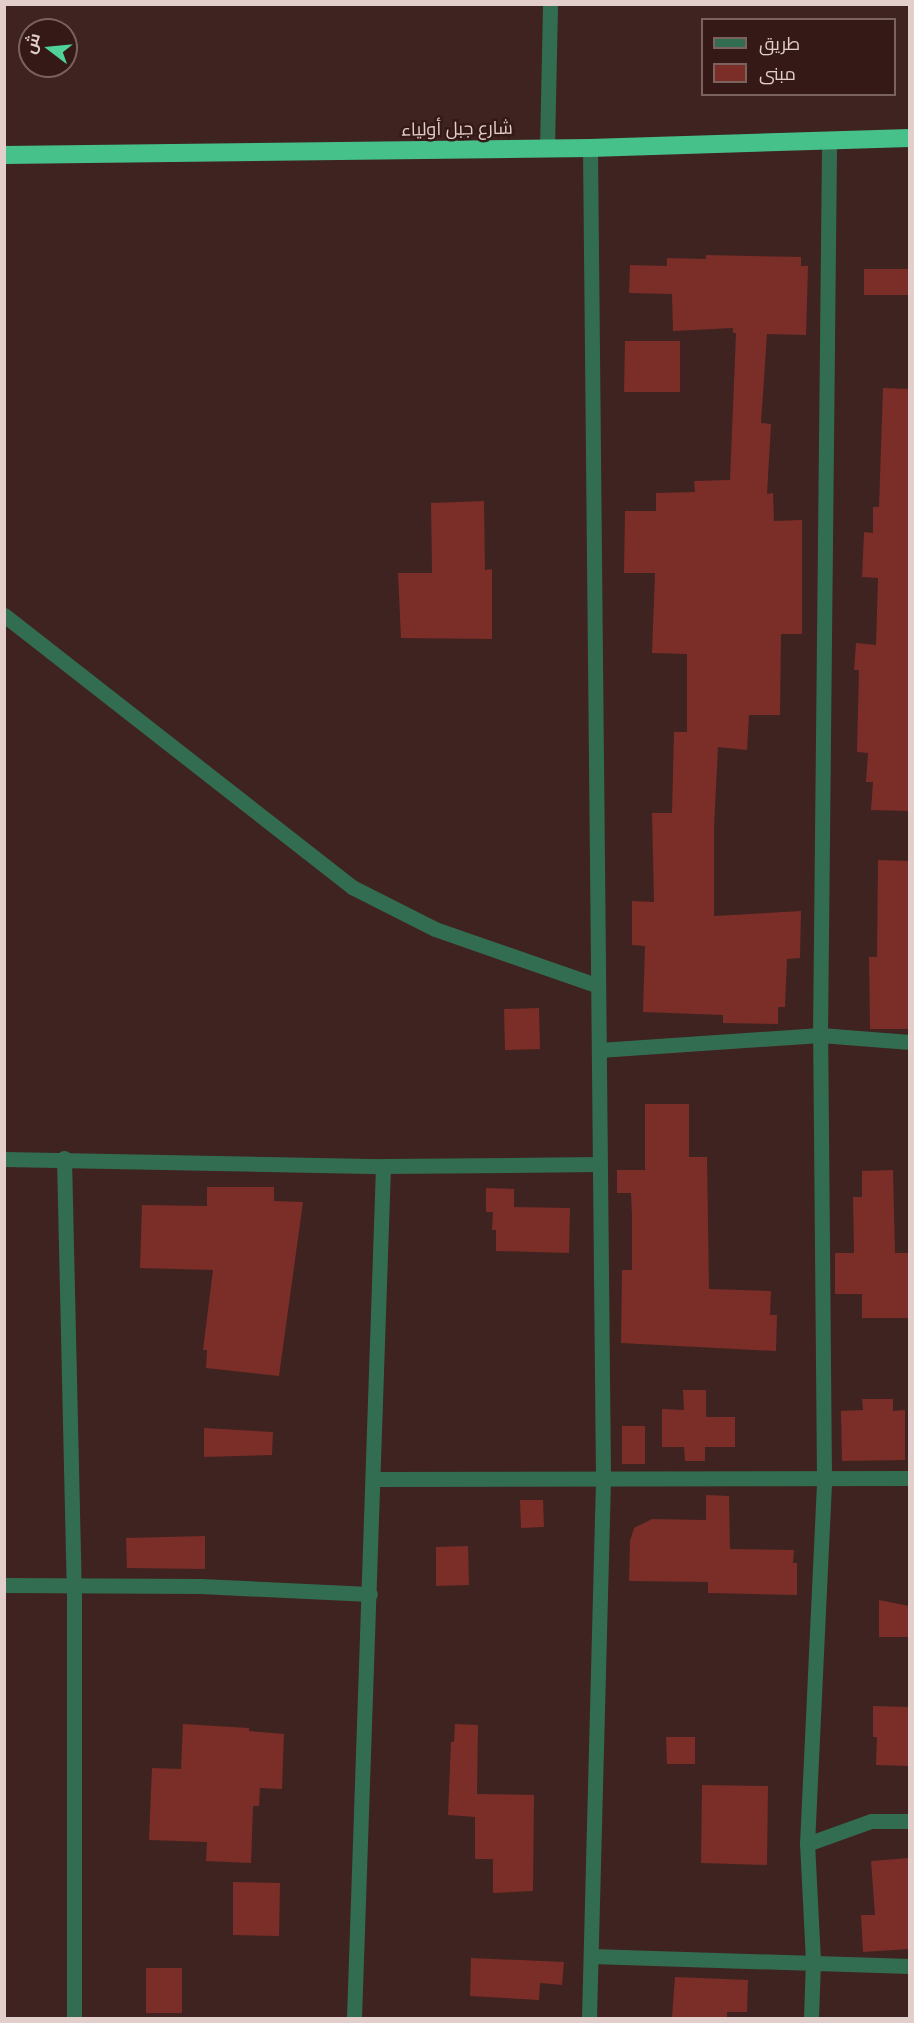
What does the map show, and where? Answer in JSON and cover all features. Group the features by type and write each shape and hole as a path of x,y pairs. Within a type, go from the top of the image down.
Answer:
{"highway":[{"name":"شارع جبل أولياء","path":"4,155 547,149 909,138"}],"street":[{"path":"547,149 550,4"},
{"path":"811,2019 813,1961 807,1844 824,1477 820,1035 829,140"},
{"path":"590,148 596,985 599,1050 598,1164 603,1478 590,2019"},
{"path":"4,615 352,887 435,929 596,985"},
{"path":"599,1050 820,1035 909,1042"},
{"path":"4,1159 64,1158 383,1166 598,1164"},
{"path":"64,1158 74,1587 74,2019"},
{"path":"354,2019 383,1166"},
{"path":"374,1479 909,1478"},
{"path":"4,1585 200,1586 370,1593"},
{"path":"807,1844 871,1821 909,1821"},
{"path":"591,1956 813,1961 909,1966"}],"building":[{"path":"706,255 801,257 801,266 808,266 806,335 767,334 761,423 771,424 767,494 773,493 774,521 802,520 802,634 781,634 780,715 749,715 747,750 718,747 714,827 714,916 801,911 800,958 787,959 785,1007 778,1007 778,1024 723,1023 723,1015 643,1012 645,946 632,945 632,901 654,902 652,813 672,813 674,732 687,732 687,654 652,653 655,573 624,573 625,511 656,511 656,493 695,492 694,481 730,480 736,333 733,333 733,328 673,331 672,294 629,293 630,265 667,266 667,258 706,259"},
{"path":"864,269 909,269 909,295 864,295"},
{"path":"625,341 680,341 680,392 624,392"},
{"path":"883,388 909,389 909,811 871,810 873,782 866,782 868,753 857,752 859,670 854,670 856,643 876,645 878,578 862,577 864,532 873,533 873,507 879,507"},
{"path":"484,501 485,570 492,569 492,639 401,638 398,573 432,573 431,503"},
{"path":"878,860 909,861 909,1029 870,1029 869,957 877,957"},
{"path":"539,1008 540,1049 505,1050 504,1009"},
{"path":"645,1104 689,1104 689,1157 707,1157 709,1289 771,1291 770,1315 777,1315 776,1351 621,1343 622,1270 632,1270 632,1216 631,1193 617,1193 617,1170 645,1170"},
{"path":"893,1170 895,1253 909,1253 909,1318 862,1318 862,1294 835,1294 835,1253 854,1253 853,1197 862,1197 862,1171"},
{"path":"207,1187 274,1187 274,1201 303,1202 279,1376 206,1368 207,1350 203,1350 213,1270 140,1268 142,1205 207,1206"},
{"path":"486,1188 514,1189 514,1207 570,1208 569,1253 496,1251 496,1230 492,1230 493,1212 486,1212"},
{"path":"683,1390 706,1390 706,1417 735,1417 735,1447 705,1447 705,1461 685,1461 684,1447 662,1447 662,1409 684,1410"},
{"path":"862,1399 893,1399 893,1411 905,1410 905,1460 842,1461 841,1411 863,1410"},
{"path":"622,1426 645,1426 645,1464 622,1464"},
{"path":"204,1428 273,1432 272,1455 204,1457"},
{"path":"706,1495 729,1496 730,1549 794,1550 793,1563 797,1563 797,1595 708,1593 708,1582 629,1581 630,1541 634,1528 652,1519 706,1520"},
{"path":"520,1500 543,1500 544,1527 521,1528"},
{"path":"205,1536 205,1569 127,1568 126,1538"},
{"path":"468,1546 469,1585 436,1586 436,1547"},
{"path":"879,1600 909,1606 909,1637 879,1637"},
{"path":"873,1706 909,1707 909,1766 876,1765 877,1737 873,1737"},
{"path":"183,1724 249,1728 249,1731 284,1734 282,1789 260,1788 259,1806 253,1806 251,1863 206,1861 207,1842 149,1840 152,1768 181,1769"},
{"path":"455,1724 478,1725 477,1794 534,1795 533,1891 493,1893 493,1859 475,1859 475,1817 448,1815 451,1742 454,1742"},
{"path":"666,1737 695,1737 695,1764 667,1764"},
{"path":"702,1785 768,1786 767,1865 701,1863"},
{"path":"909,1858 909,1949 863,1952 861,1915 875,1915 871,1861"},
{"path":"233,1882 280,1883 279,1936 233,1935"},
{"path":"471,1958 564,1962 562,1985 540,1983 539,2000 470,1996"},
{"path":"146,1968 182,1968 182,2013 146,2013"},
{"path":"675,1977 748,1980 747,2012 727,2012 727,2019 672,2017"}]}
